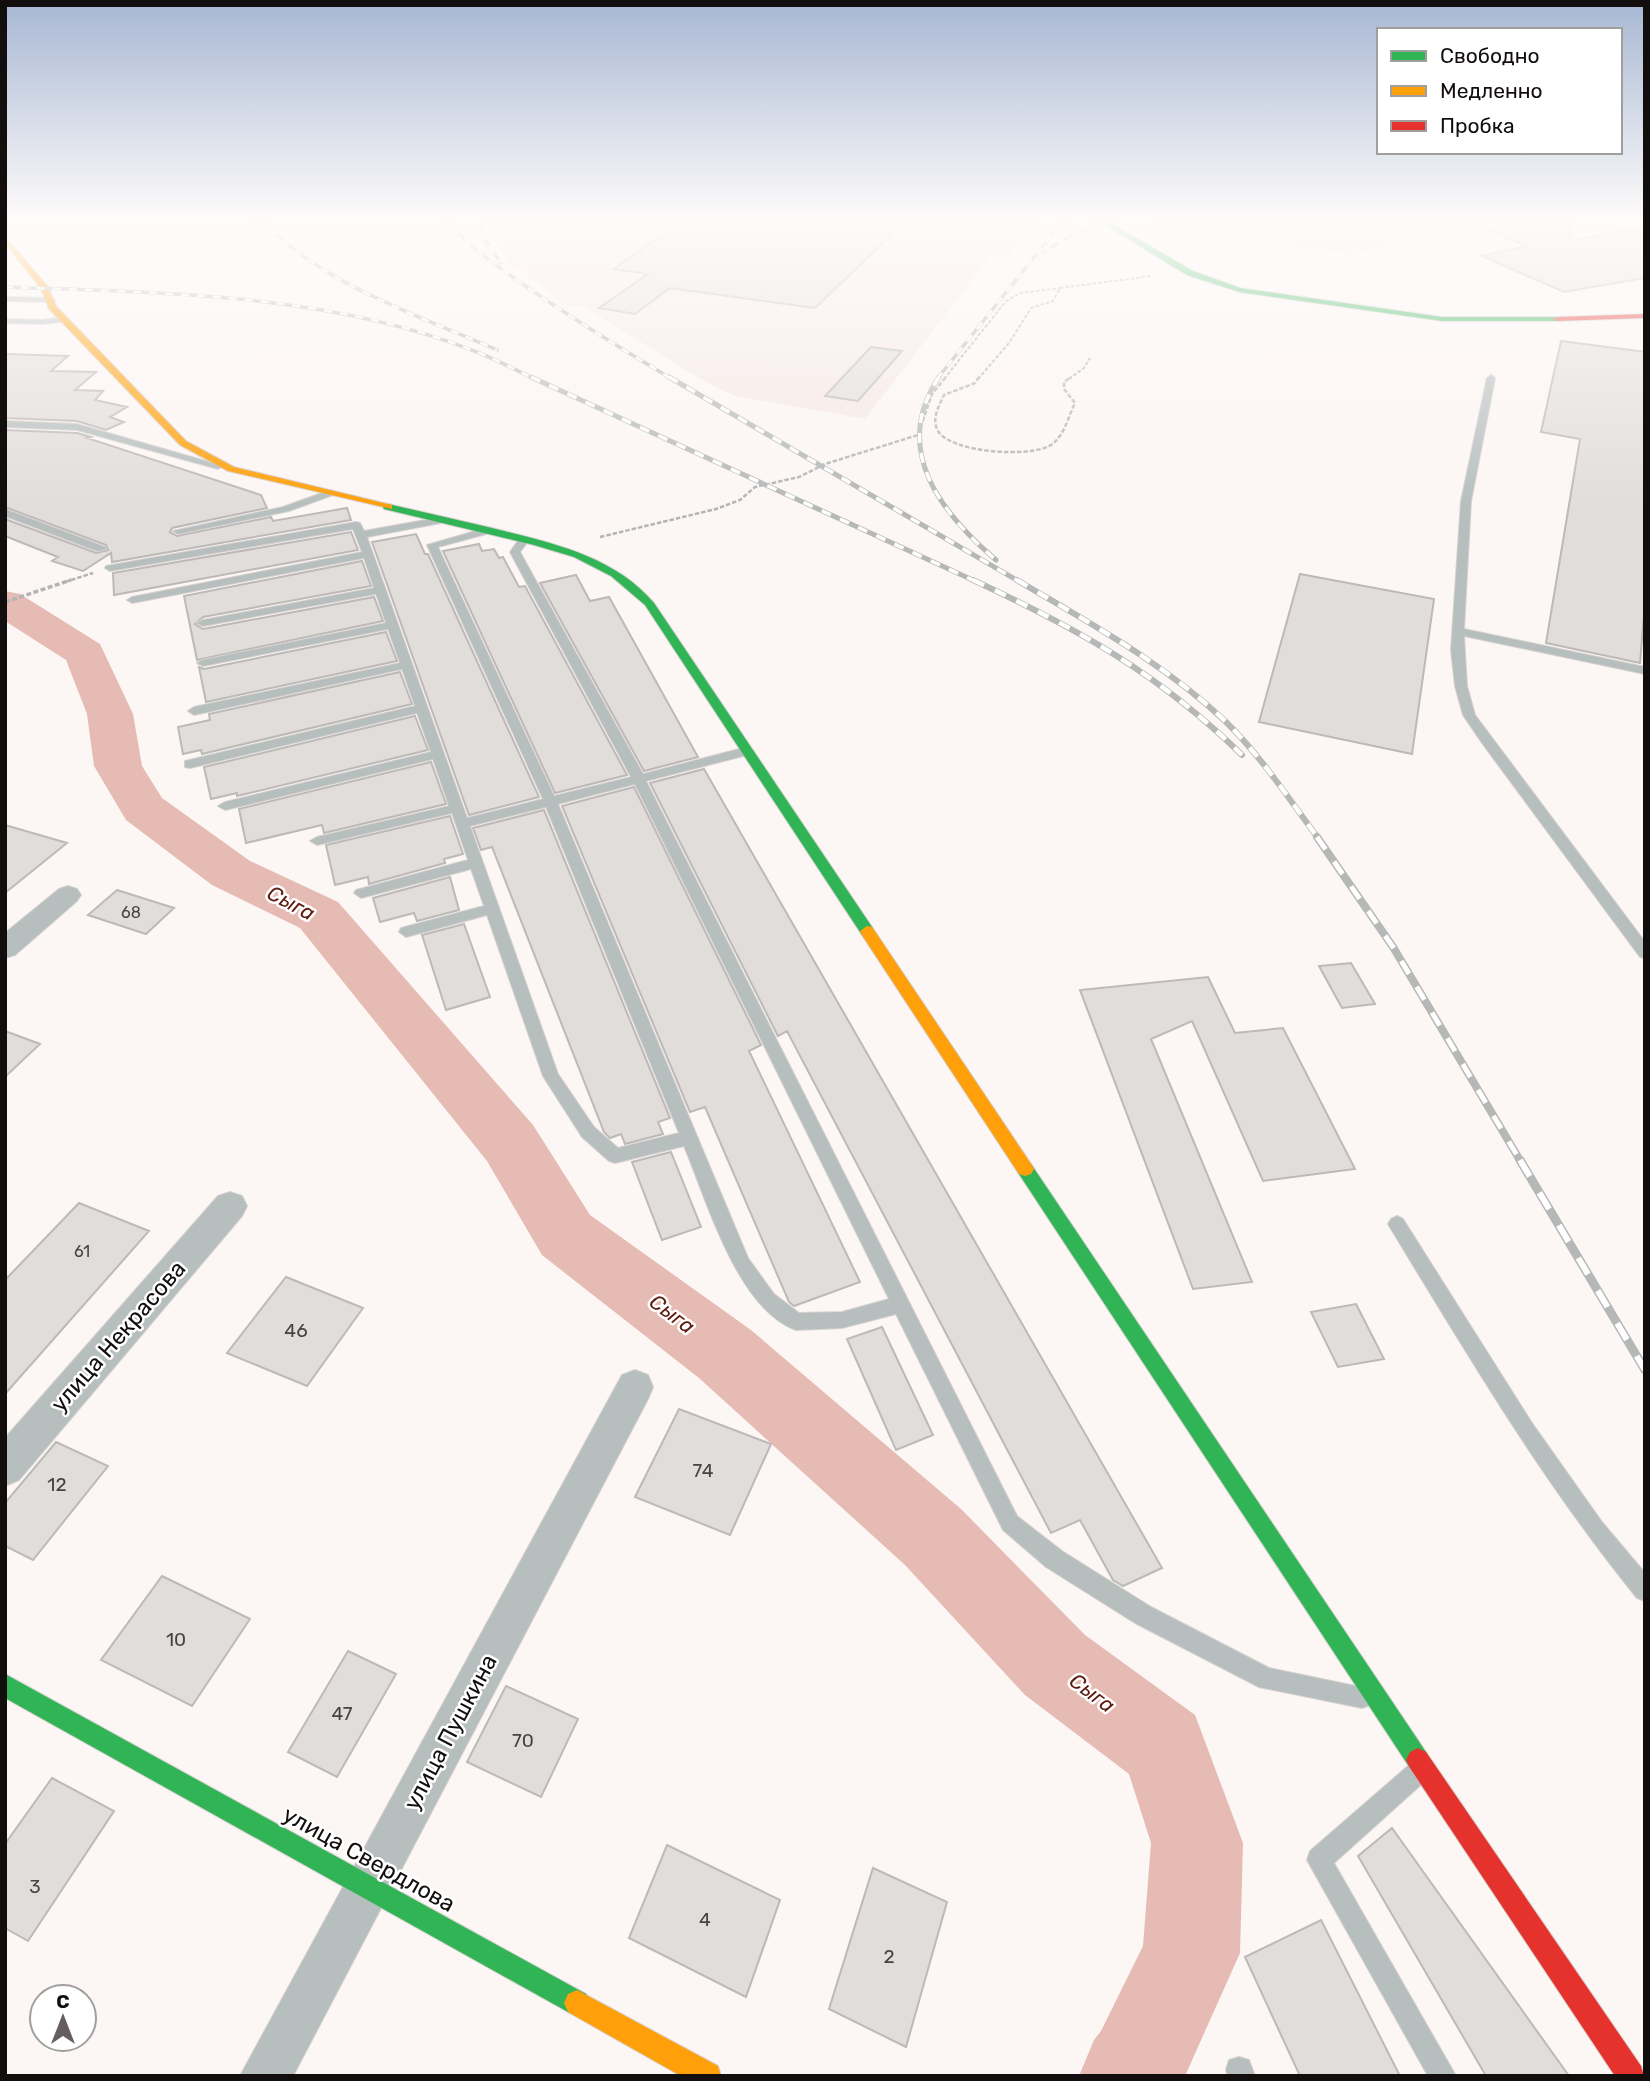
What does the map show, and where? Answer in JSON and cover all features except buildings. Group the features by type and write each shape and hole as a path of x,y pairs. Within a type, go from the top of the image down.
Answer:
{"street":[{"path":"58,313 183,443 231,469 570,550 606,565 634,586 649,603 1423,1768 1631,2076"},
{"path":"1406,313 1493,321 1645,316"},
{"path":"5,948 68,895"},
{"name":"улица Некрасова","path":"5,1467 230,1206"},
{"name":"улица Пушкина","path":"265,2076 635,1387"},
{"name":"улица Свердлова","path":"5,1685 708,2076"}],"lane":[{"path":"5,320 64,319"},
{"path":"1491,378 1466,501 1457,650 1461,686 1469,715 1645,953"},
{"path":"5,424 77,427 231,469"},
{"path":"178,531 285,509 330,493"},
{"path":"5,512 101,549"},
{"path":"361,536 442,520"},
{"path":"110,568 356,525 551,1076 588,1132 615,1156 688,1138"},
{"path":"486,531 432,545 550,801 741,1262 768,1300 796,1322 842,1320 901,1304"},
{"path":"524,540 515,552 639,779 1010,1523 1054,1559 1143,1615 1267,1679 1346,1696 1377,1698"},
{"path":"132,600 368,554"},
{"path":"203,623 380,590"},
{"path":"203,663 392,625"},
{"path":"1458,631 1645,671"},
{"path":"194,711 407,666"},
{"path":"190,764 422,708"},
{"path":"463,824 747,751"},
{"path":"225,806 438,754"},
{"path":"317,841 457,808"},
{"path":"361,893 476,863"},
{"path":"407,932 493,909"},
{"path":"1397,1224 1525,1430 1595,1528 1645,1590"},
{"path":"1423,1768 1319,1860 1443,2076"}],"path":[{"path":"570,550 624,530 716,509 740,500 755,487 799,477 825,464 918,435 932,394 996,313"},
{"path":"1028,313 1009,343 975,383 944,396 935,416 937,428 945,439 956,445 1018,452 1050,446 1062,435 1068,424 1068,413 1075,403 1063,385 1084,368 1090,358"},
{"path":"5,602 110,568"}],"shaded area":[{"path":"594,313 947,313 865,419 735,396 707,383"}],"waterway":[{"name":"Сыга","path":"5,603 85,653 110,714 118,766 144,809 231,873 319,915 510,1143 566,1235 725,1354 933,1537 1055,1665 1164,1746 1197,1843 1191,1953 1137,2067 1130,2076"}],"railway":[{"path":"337,313 421,333 477,352 535,379"},
{"path":"410,313 497,350"},
{"path":"566,313 672,379"},
{"path":"937,379 990,313"},
{"path":"531,377 977,582"},
{"path":"669,377 1020,582"},
{"path":"939,377 925,404 920,429 921,454 928,477 957,521 996,560"},
{"path":"973,580 1048,616 1115,655 1179,700 1242,755"},
{"path":"1017,580 1125,645 1202,700 1251,749 1318,838"},
{"path":"1317,837 1393,947 1521,1162"},
{"path":"1520,1160 1645,1370"}],"traffic: fast":[{"path":"1401,313 1442,319 1557,319"},
{"path":"388,507 558,548 596,564 632,587 649,603 867,931"},
{"path":"1025,1169 1418,1760"},
{"path":"5,1685 577,2003"}],"traffic: slow":[{"path":"58,313 183,443 231,469 388,507"},
{"path":"867,931 1025,1169"},
{"path":"577,2003 708,2076"}],"traffic: jam":[{"path":"1557,319 1645,316"},
{"path":"1418,1760 1631,2076"}]}
